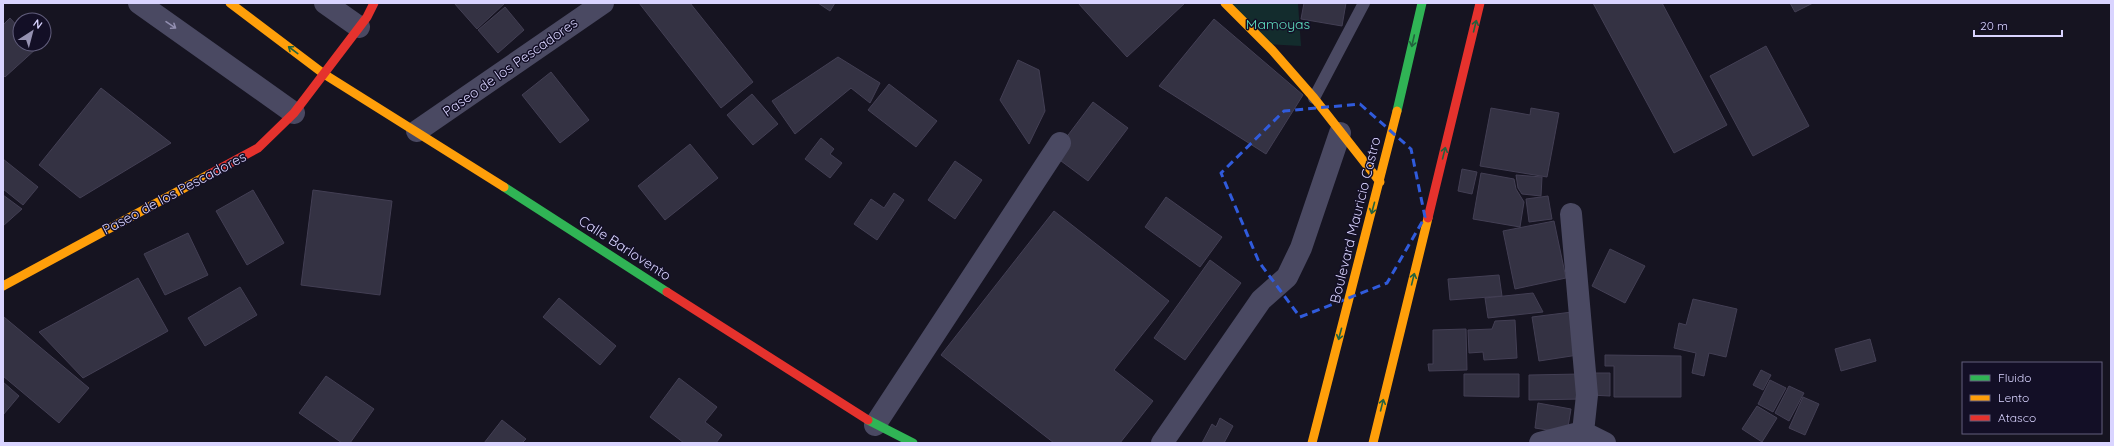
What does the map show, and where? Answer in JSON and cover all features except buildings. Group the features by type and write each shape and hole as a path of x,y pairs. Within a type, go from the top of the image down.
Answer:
{"street":[{"path":"139,3 294,113"},
{"name":"Calle Barlovento","path":"230,3 324,74 417,131 875,425 913,443"},
{"path":"325,3 359,26"},
{"name":"Paseo de los Pescadores","path":"3,286 258,148 294,113 359,26 374,3"},
{"name":"Paseo de los Pescadores","path":"417,131 603,3"},
{"path":"1225,3 1272,50 1314,98 1380,182"},
{"name":"Boulevard Mauricio Castro","path":"1312,443 1380,182 1422,3"},
{"path":"1373,443 1480,3"},
{"path":"1162,443 1261,300 1287,277 1301,248 1340,132"},
{"path":"875,425 1060,143"},
{"path":"1571,214 1587,379 1587,395 1583,432"},
{"path":"1540,443 1583,432 1605,443"}],"lane":[{"path":"1314,98 1364,3"}],"highlighted area":[{"path":"1360,104 1411,149 1425,217 1387,283 1300,317 1259,262 1221,173 1284,111"}],"green space":[{"name":"Mamoyas","path":"1230,3 1298,3 1301,46 1267,44"}],"traffic: fast":[{"path":"1397,111 1422,3"},
{"path":"504,187 667,292"},
{"path":"868,420 913,443"}],"traffic: slow":[{"path":"230,3 324,74 504,187"},
{"path":"1225,3 1272,50 1314,98 1380,182"},
{"path":"1312,443 1397,111"},
{"path":"3,286 210,174"},
{"path":"1373,443 1428,218"}],"traffic: jam":[{"path":"210,174 258,148 294,113 367,17 374,3"},
{"path":"1428,218 1480,3"},
{"path":"667,292 868,420"}]}
